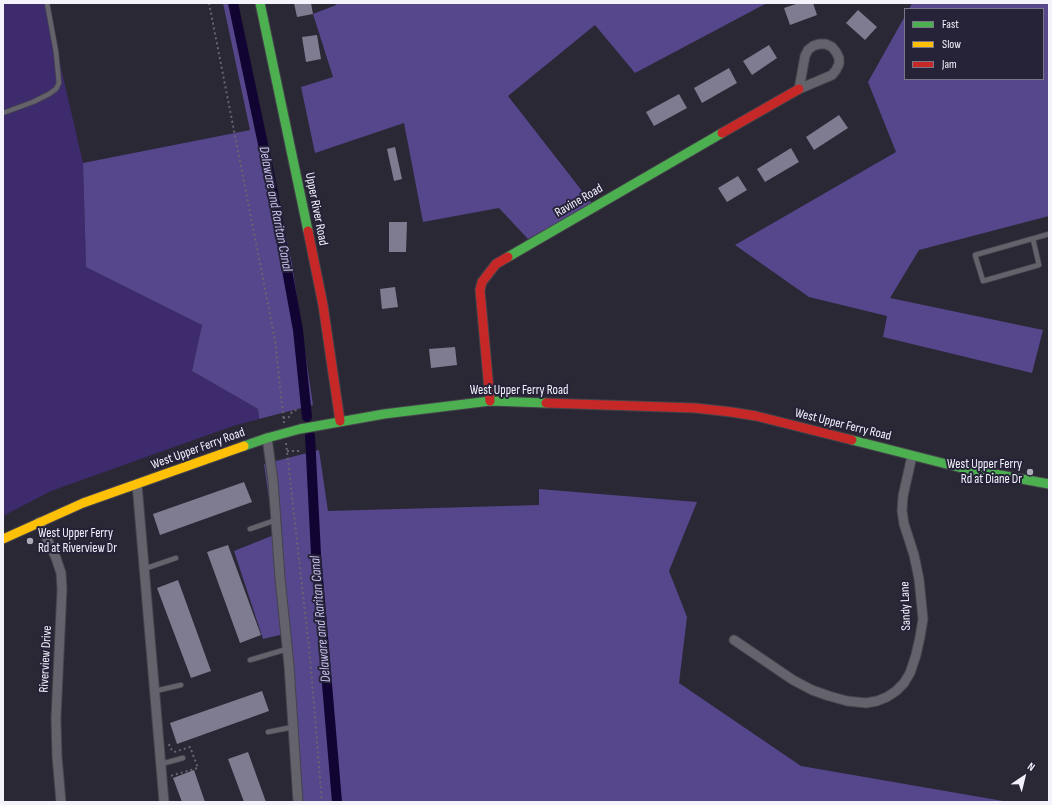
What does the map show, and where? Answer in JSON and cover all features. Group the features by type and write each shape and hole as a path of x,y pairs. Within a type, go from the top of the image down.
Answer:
{"main road":[{"name":"Upper River Road","path":"260,3 322,305 340,421"},
{"name":"Ravine Road","path":"490,401 480,290 482,282 496,264 799,89"},
{"name":"West Upper Ferry Road","path":"3,539 83,503 267,438 300,429 340,421 490,401 695,408 731,412 756,416 962,468 1049,484"}],"street":[{"name":"Ravine Road","path":"819,44 826,44 832,47 839,58 839,64 836,70 832,75 799,89 805,56 808,50 812,46 819,44"},
{"path":"267,438 272,474 287,649 298,802"},
{"name":"Sandy Lane","path":"734,640 793,680 812,690 829,696 846,701 866,703 887,697 896,691 907,678 916,656 922,619 919,579 914,555 904,524 902,511 903,496 912,456"},
{"path":"137,484 164,802"},
{"name":"Riverview Drive","path":"39,522 56,558 62,589 56,718 57,756 62,802"}],"lane":[{"path":"3,113 33,102 49,94 56,89 59,83 56,52 47,3"},
{"path":"1032,239 1039,265 983,281 975,255 1049,234"},
{"path":"250,529 276,520"},
{"path":"144,569 176,558"},
{"path":"250,660 287,649"},
{"path":"155,691 182,685"},
{"path":"268,732 293,727"},
{"path":"161,764 183,758"}],"path":[{"path":"209,3 275,340 284,418 289,417 292,412 298,409"},
{"path":"301,451 287,451 310,657 322,802"}],"shaded area":[{"path":"3,3 46,3 83,163 86,267 202,325 192,371 258,409 259,419 233,426 51,491 3,516"},
{"path":"223,3 237,3 292,264 313,405 259,419 258,409 192,371 202,325 86,267 83,163 250,130"},
{"path":"335,3 767,3 635,73 595,25 508,96 593,205 528,239 499,208 423,222 404,123 315,153 301,87 333,77 313,14 336,5"},
{"path":"912,3 1049,3 1049,216 919,250 890,298 1043,330 1032,373 883,337 887,316 809,297 735,245 896,152 868,82 904,18 904,80 1044,80 1044,8 910,8"},
{"path":"319,450 328,511 539,505 539,489 697,502 669,571 687,617 679,683 801,766 1009,802 296,802 284,634 263,639 234,551 274,535 264,464"}],"building":[{"path":"294,3 311,3 313,14 297,17"},
{"path":"799,3 813,3 817,15 790,25 784,8"},
{"path":"858,10 877,27 865,40 846,23"},
{"path":"317,35 321,59 306,62 302,37"},
{"path":"769,45 777,58 752,75 743,61"},
{"path":"729,68 737,83 702,103 694,88"},
{"path":"679,94 687,108 654,126 646,112"},
{"path":"839,115 848,128 814,150 806,137"},
{"path":"395,147 402,179 394,181 387,149"},
{"path":"791,148 799,162 765,182 757,169"},
{"path":"738,176 747,190 727,202 718,188"},
{"path":"389,222 407,222 406,252 389,252"},
{"path":"395,287 398,307 382,309 380,289"},
{"path":"455,347 457,365 431,368 429,349"},
{"path":"244,482 252,502 160,535 153,514"},
{"path":"228,545 261,635 240,643 207,552"},
{"path":"178,580 211,671 191,678 157,588"},
{"path":"262,691 269,711 177,744 170,723"},
{"path":"248,752 266,802 244,802 228,759"},
{"path":"194,770 205,802 182,802 173,778"}],"waterway":[{"name":"Delaware and Raritan Canal","path":"233,3 270,177 298,330 307,417"},
{"name":"Delaware and Raritan Canal","path":"310,436 316,554 337,802"}],"traffic: fast":[{"path":"260,3 308,231"},
{"path":"508,257 722,133"},
{"path":"244,446 300,429 384,414 490,401 546,403"},
{"path":"852,440 962,468 1049,484"}],"traffic: slow":[{"path":"3,539 83,503 244,446"}],"traffic: jam":[{"path":"722,133 799,89"},
{"path":"308,231 323,305 340,421"},
{"path":"490,401 480,290 482,282 496,264 508,257"},
{"path":"546,403 695,408 731,412 756,416 852,440"}],"place":[{"name":"West Upper Ferry Rd at Diane Dr","path":"1030,472"},
{"name":"West Upper Ferry Rd at Riverview Dr","path":"30,541"}]}
